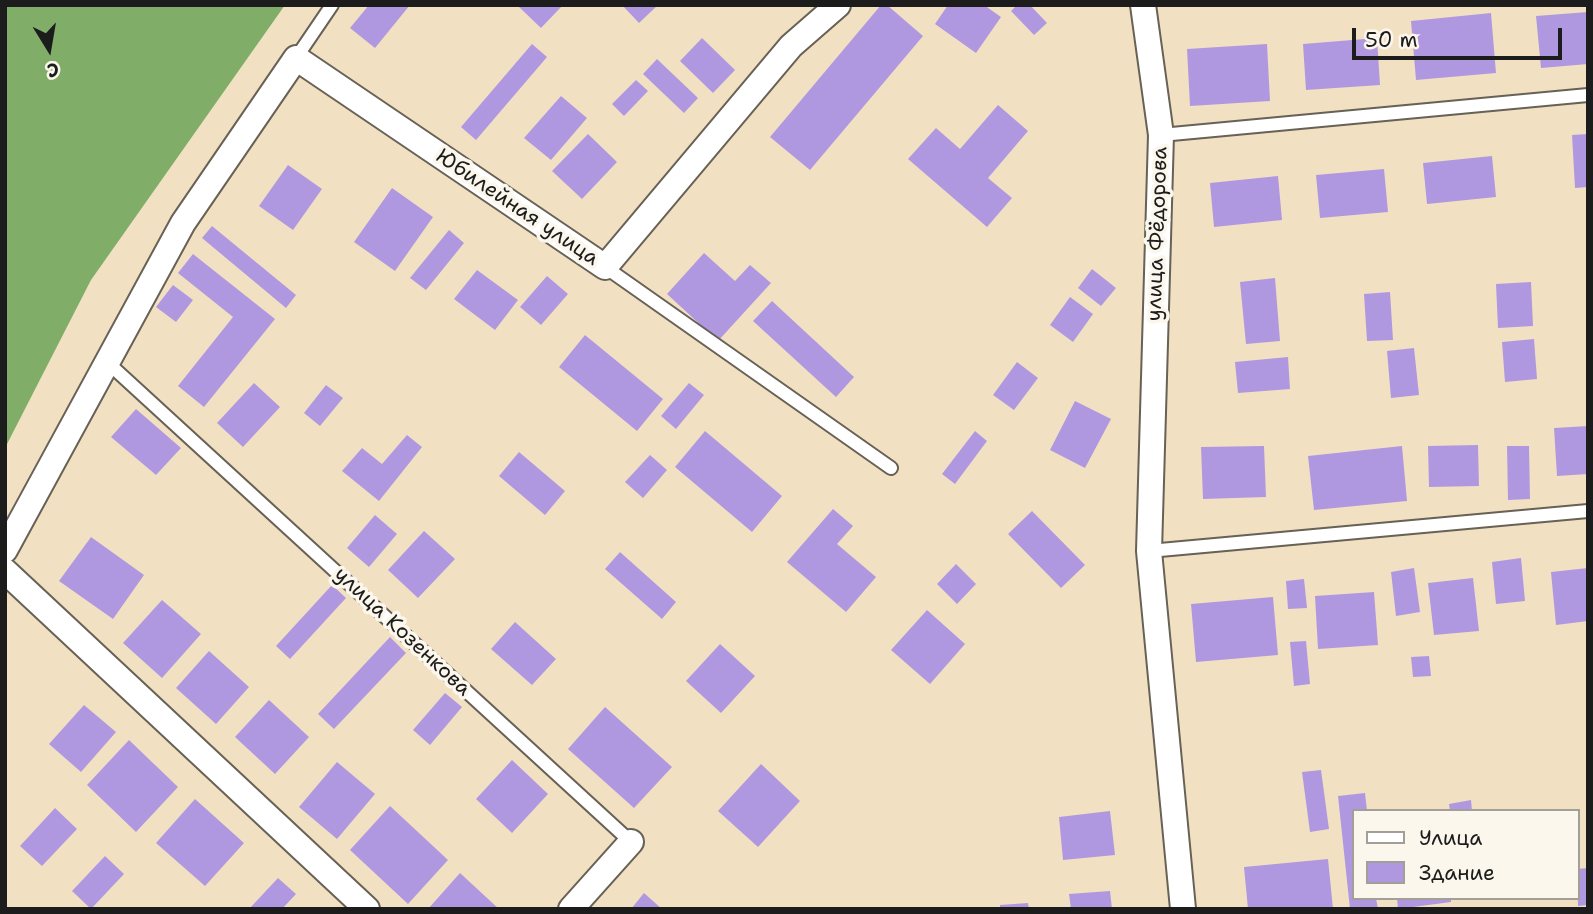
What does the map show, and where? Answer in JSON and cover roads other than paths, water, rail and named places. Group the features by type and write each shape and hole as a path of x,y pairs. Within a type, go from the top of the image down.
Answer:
{"street":[{"name":"Юбилейная улица","path":"296,58 605,267 791,46 838,5"},
{"path":"1143,5 1161,135"},
{"path":"5,550 183,223 296,58"},
{"name":"улица Фёдорова","path":"1161,135 1149,551 1183,909"},
{"path":"5,571 367,909"},
{"name":"улица Козенкова","path":"571,909 631,842"}],"lane":[{"path":"296,58 331,5"},
{"name":"улица Фёдорова","path":"1161,135 1588,95"},
{"path":"605,267 891,468"},
{"name":"улица Козенкова","path":"107,362 631,842"},
{"path":"1149,551 1588,511"}]}
